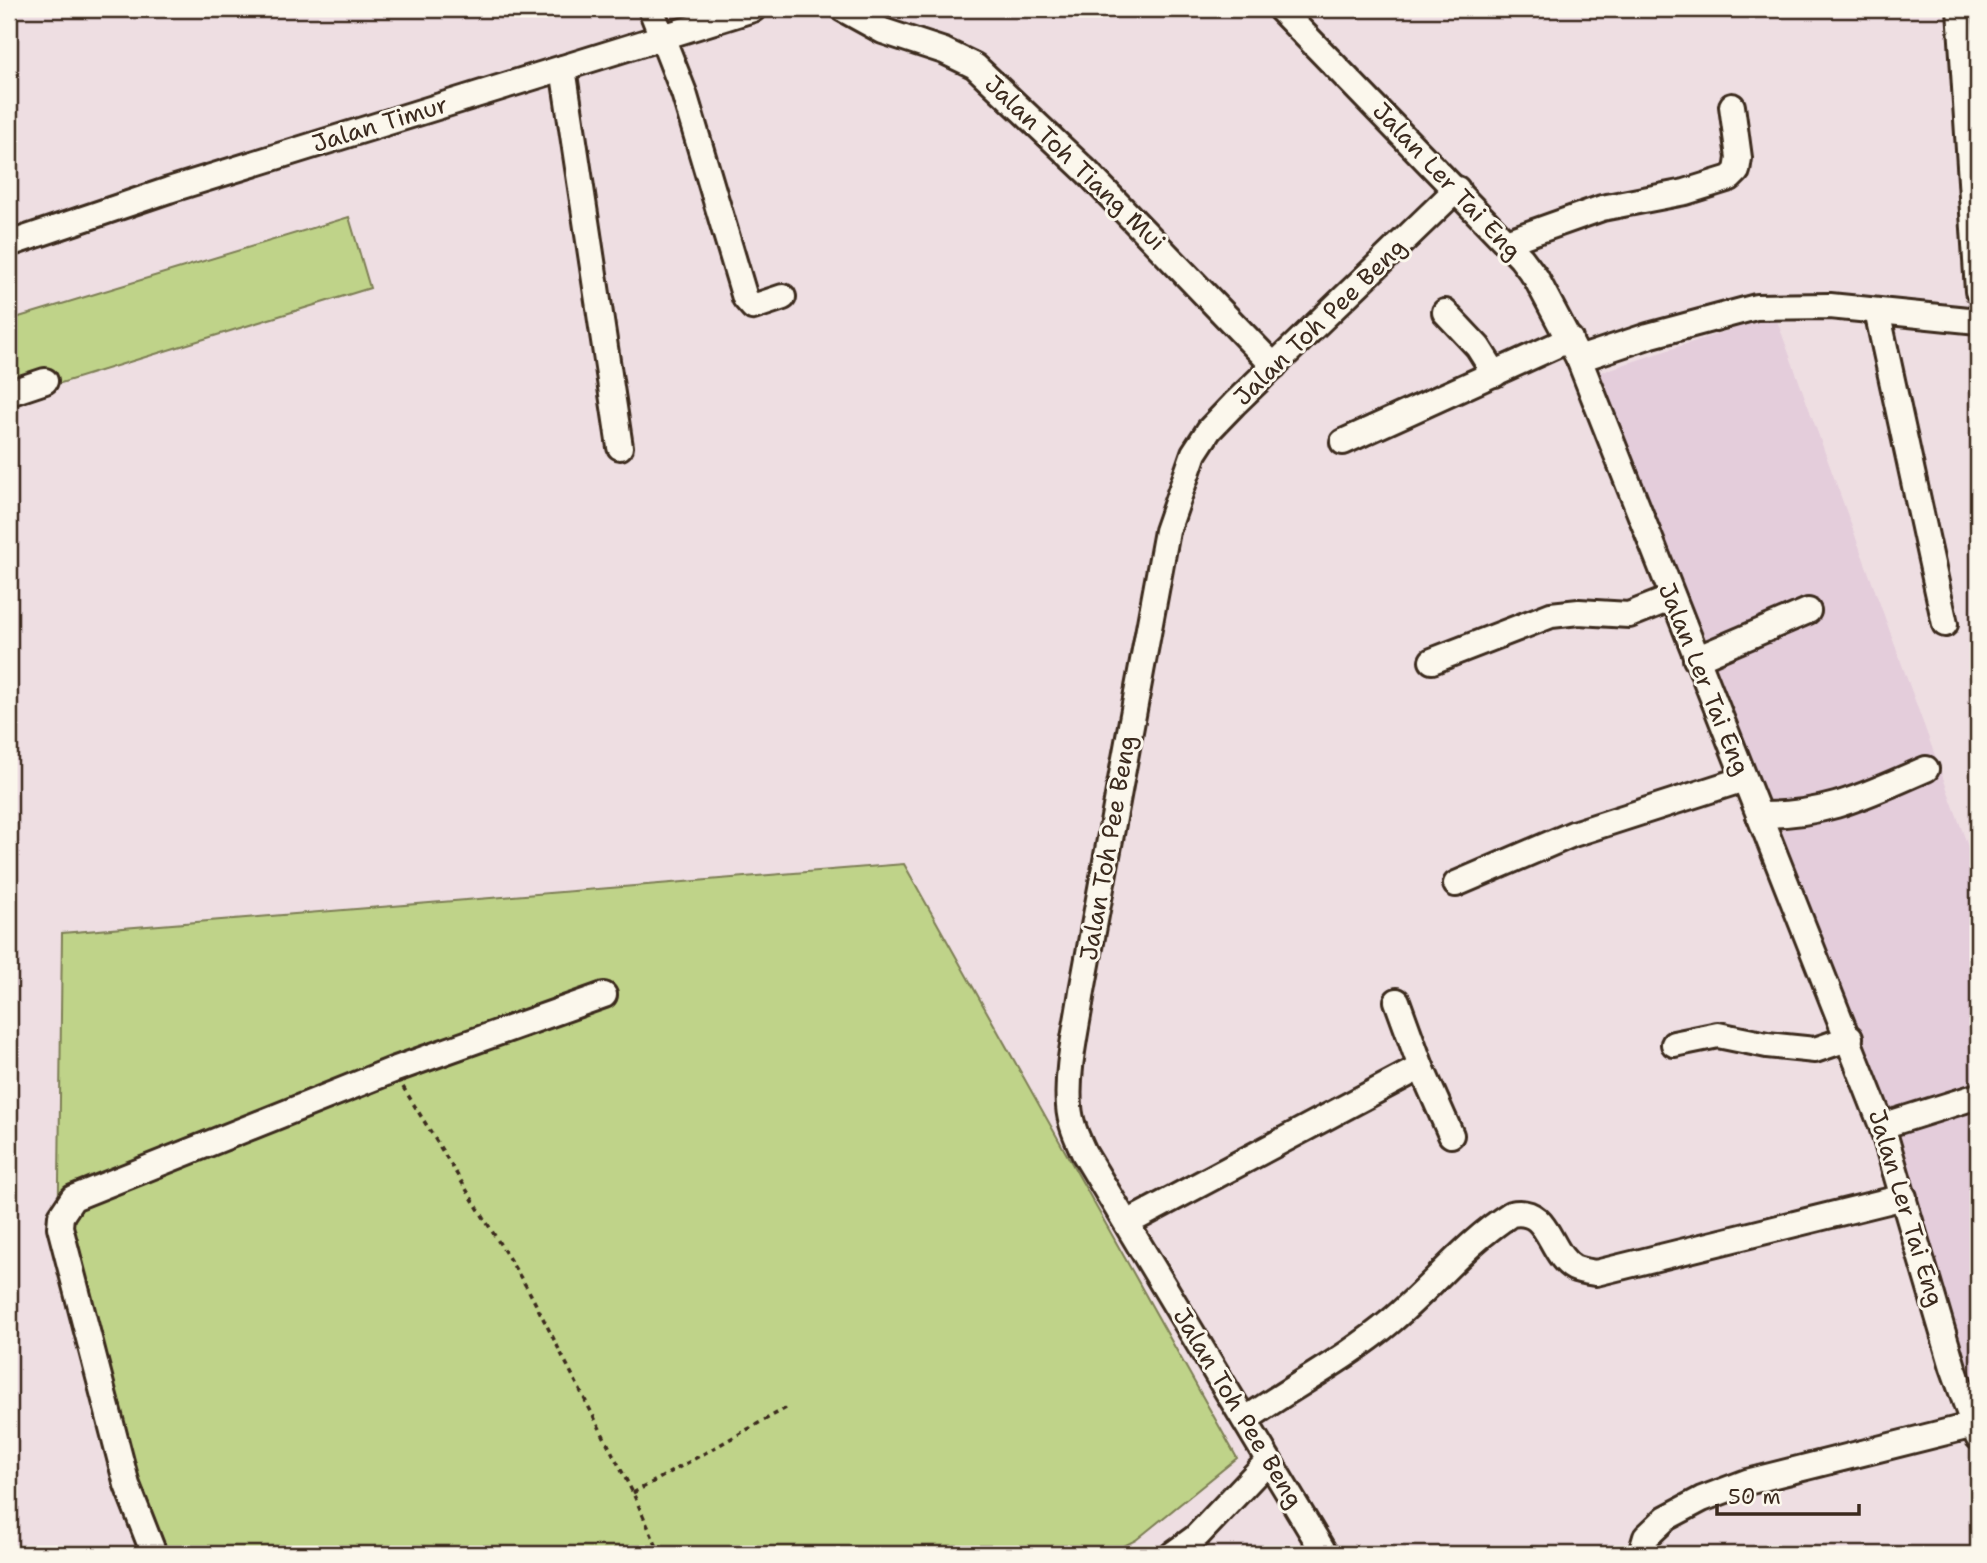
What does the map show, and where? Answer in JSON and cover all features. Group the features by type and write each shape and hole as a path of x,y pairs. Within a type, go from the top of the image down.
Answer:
{"street":[{"path":"652,9 660,37 684,93 745,298 753,307 783,297"},
{"name":"Jalan Timur","path":"9,244 169,190 753,9"},
{"name":"Jalan Toh Tiang Mui","path":"843,9 883,31 962,58 985,74 1087,172 1274,366"},
{"name":"Jalan Ler Tai Eng","path":"1280,9 1506,242 1536,278 1575,349 1696,659 1850,1038 1882,1126 1953,1367 1976,1429"},
{"path":"1960,9 1978,291"},
{"path":"563,68 620,447"},
{"path":"1506,242 1602,208 1685,192 1730,178 1737,171 1739,158 1732,106"},
{"name":"Jalan Toh Pee Beng","path":"1325,1554 1097,1177 1072,1126 1068,1104 1082,991 1167,531 1194,453 1209,430 1457,189"},
{"path":"1343,442 1495,374 1575,349 1756,307 1790,304 1978,321"},
{"path":"1877,311 1945,624"},
{"path":"1446,313 1478,347 1495,374"},
{"path":"9,393 45,381"},
{"path":"1432,661 1551,615 1579,612 1629,615 1672,598"},
{"path":"1696,659 1808,611"},
{"path":"1759,815 1792,815 1834,808 1926,769"},
{"path":"1456,884 1573,834 1744,779"},
{"path":"154,1554 127,1485 60,1227 66,1205 73,1198 393,1070 604,995"},
{"path":"1397,1001 1421,1068 1451,1135"},
{"path":"1674,1044 1718,1035 1767,1045 1815,1050 1850,1038"},
{"path":"1127,1223 1421,1068"},
{"path":"1882,1126 1978,1096"},
{"path":"1245,1420 1360,1346 1410,1305 1462,1252 1511,1214 1521,1212 1538,1219 1564,1259 1574,1268 1596,1273 1904,1197"},
{"path":"1641,1554 1646,1537 1666,1518 1702,1499 1747,1482 1976,1429"},
{"path":"1173,1554 1195,1538 1268,1462"}],"path":[{"path":"393,1070 529,1291 632,1493 660,1554"},
{"path":"632,1493 786,1408"}],"shaded area":[{"path":"1775,315 1978,874 1978,1394 1598,373"}],"green space":[{"path":"349,217 370,288 9,399 9,320"},
{"path":"904,864 1237,1458 1136,1540 1108,1554 155,1554 58,1264 62,933"}]}
